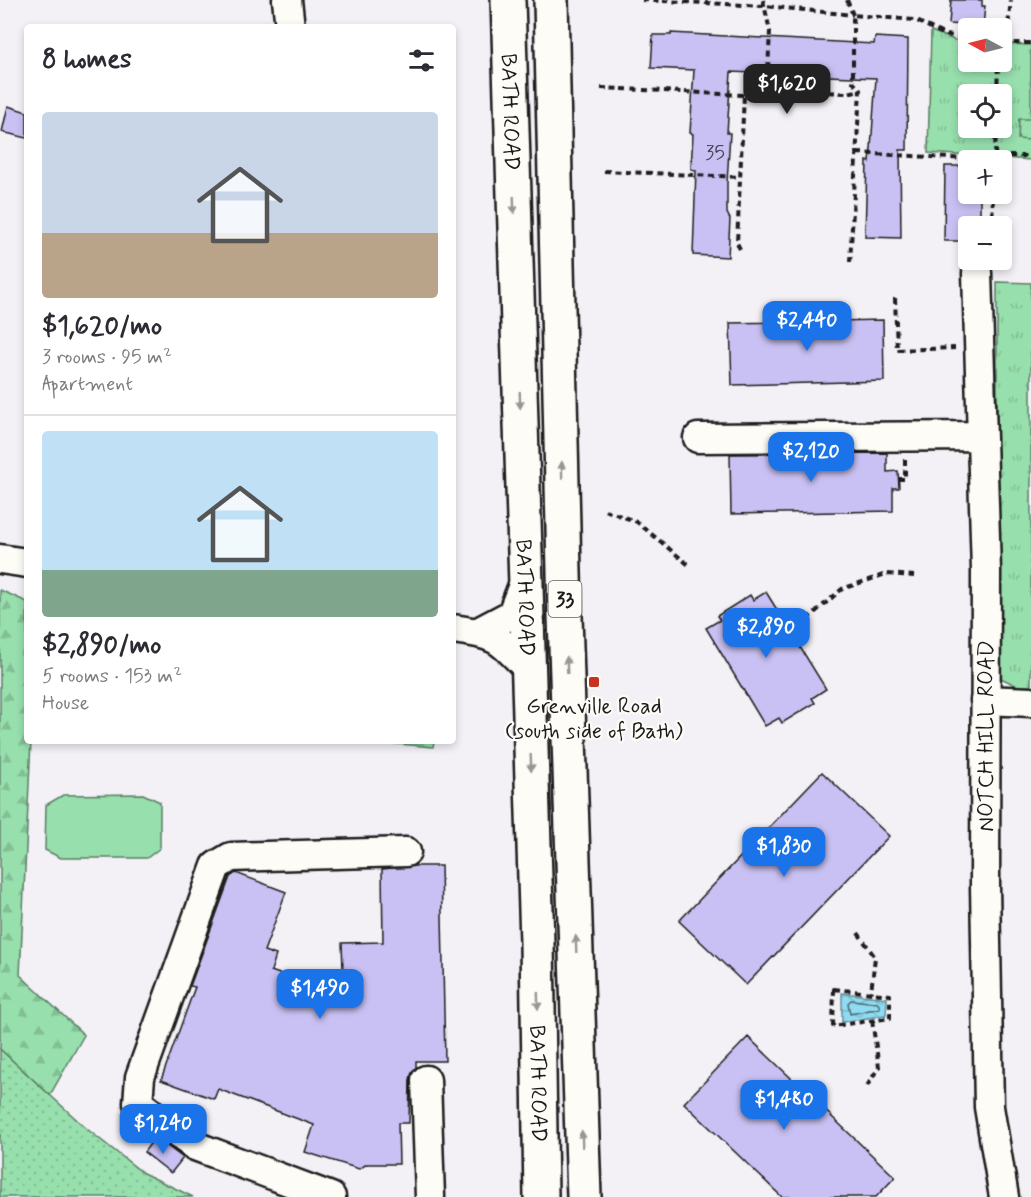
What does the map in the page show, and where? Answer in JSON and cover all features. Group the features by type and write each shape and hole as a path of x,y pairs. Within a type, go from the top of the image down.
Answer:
{"main road":[{"name":"BATH ROAD","path":"508,0 537,943 541,1197"},
{"name":"BATH ROAD","path":"551,0 565,616 584,1197"}],"street":[{"path":"287,0 290,24"},
{"name":"NOTCH HILL ROAD","path":"976,273 986,571 988,1107 1004,1197"},
{"path":"698,438 981,436"},
{"path":"0,559 24,563"},
{"path":"466,630 512,614 525,580"},
{"path":"466,630 504,642 527,668"},
{"path":"985,700 1031,702"},
{"path":"331,1197 195,1146 138,1103 140,1077 216,866 231,857 406,852"},
{"path":"426,1080 430,1197"}],"path":[{"path":"642,0 765,6 915,20 945,35 958,37"},
{"path":"763,0 770,31 767,90"},
{"path":"847,0 853,15 853,82 860,90 850,262"},
{"path":"1009,18 1011,0"},
{"path":"1012,43 1031,43"},
{"path":"601,88 744,95"},
{"path":"740,249 737,243 744,95 749,89 848,93 860,90"},
{"path":"857,153 958,158"},
{"path":"1012,157 1031,156"},
{"path":"604,171 740,177"},
{"path":"895,298 897,350 978,348"},
{"path":"605,510 637,522 690,566"},
{"path":"791,633 842,590 886,574 914,576"},
{"path":"858,933 875,957 871,993"},
{"path":"834,989 871,993 890,995 890,1018 833,1026 834,989"},
{"path":"867,1086 879,1067 872,1020"}],"green space":[{"path":"931,31 958,40 958,72 1012,72 1012,44 1031,45 1031,160 1012,159 1012,150 958,150 958,155 928,153"},
{"path":"1019,119 1031,119 1031,140 1018,139"},
{"path":"997,282 1031,283 1031,686 1019,687 1001,678 997,669"},
{"path":"0,590 24,601 24,744 31,744 20,975 84,1035 50,1095 0,1049"},
{"path":"398,744 434,744 433,747"},
{"path":"143,794 160,802 160,848 147,858 61,858 45,850 46,805 63,795"},
{"path":"0,1049 87,1129 143,1173 193,1197 0,1197"}],"water":[{"path":"842,993 887,998 886,1015 842,1022"}],"building":[{"path":"951,0 982,0 982,6 985,6 984,18 958,18 958,25 949,24"},
{"path":"671,33 874,44 875,37 908,39 907,150 900,150 901,238 865,237 867,161 870,162 876,78 731,72 727,133 730,133 727,183 727,213 730,219 728,257 693,255 696,170 691,169 693,134 690,133 694,70 651,68 653,35 671,35"},
{"path":"8,106 24,111 24,137 2,132"},
{"path":"945,166 958,166 958,204 980,204 980,216 958,216 958,241 944,241"},
{"path":"883,320 884,381 732,385 730,323"},
{"path":"887,453 887,472 898,471 899,488 893,488 893,511 731,514 730,454"},
{"path":"766,592 826,689 812,698 815,703 782,723 779,718 765,726 706,628 720,620 717,616 750,595 753,600"},
{"path":"822,772 889,836 746,985 679,921"},
{"path":"441,866 445,1061 416,1061 416,1067 410,1080 409,1123 398,1123 399,1164 367,1164 359,1169 305,1152 314,1125 218,1089 214,1099 161,1080 195,987 190,986 230,877 236,873 286,892 264,951 276,955 271,971 344,997 342,943 383,942 382,869"},
{"path":"748,1037 895,1177 876,1197 782,1197 684,1103"},
{"path":"155,1137 183,1158 171,1173 144,1152"}],"place":[{"name":"Grenville Road (south side of Bath)","path":"594,682"}]}
